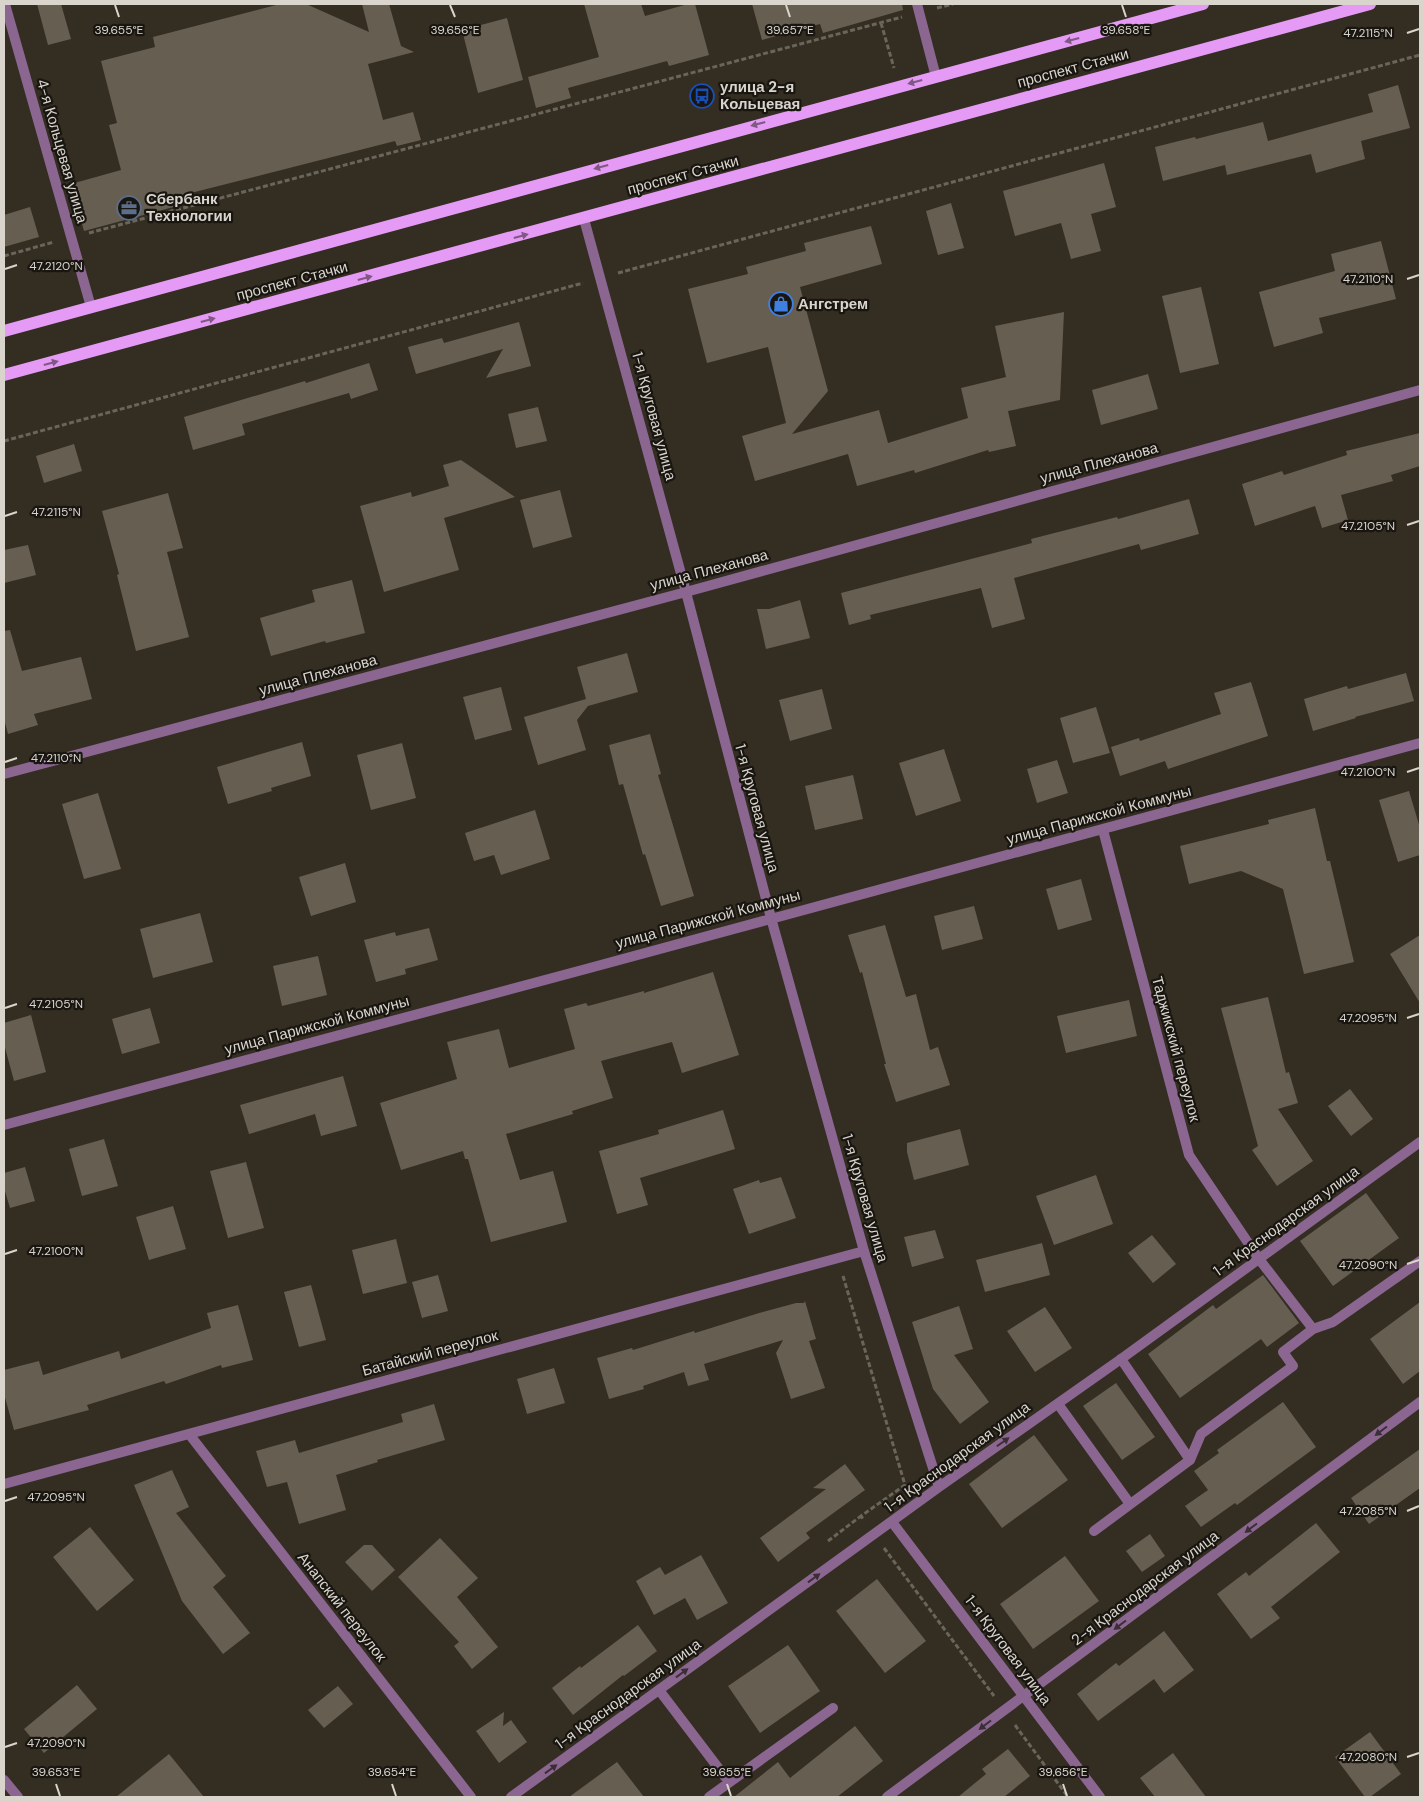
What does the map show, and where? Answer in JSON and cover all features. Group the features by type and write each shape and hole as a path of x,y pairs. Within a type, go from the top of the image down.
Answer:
{"main road":[{"name":"проспект Стачки","path":"4,331 628,159 1203,4"},
{"name":"проспект Стачки","path":"4,375 1370,4"}],"street":[{"name":"4-я Кольцевая улица","path":"5,4 90,307"},
{"path":"918,8 936,77"},
{"name":"1-я Круговая улица","path":"584,218 686,592 770,918 864,1251 939,1487"},
{"name":"улица Плеханова","path":"4,774 686,592 1420,390"},
{"name":"улица Парижской Коммуны","path":"4,1125 1103,830 1420,742"},
{"name":"Таджикский переулок","path":"1103,830 1188,1155 1259,1259 1313,1329"},
{"name":"1-я Краснодарская улица","path":"511,1797 1420,1142"},
{"name":"Батайский переулок","path":"4,1484 864,1251"},
{"path":"1094,1531 1190,1460 1201,1434 1293,1366 1283,1352 1313,1329 1333,1322 1420,1261"},
{"path":"1121,1359 1190,1460"},
{"name":"2-я Краснодарская улица","path":"887,1797 1420,1402"},
{"path":"1058,1404 1130,1504"},
{"name":"Анапский переулок","path":"189,1434 471,1797"},
{"name":"1-я Круговая улица","path":"892,1522 1100,1797"},
{"path":"659,1690 728,1782"},
{"path":"709,1797 833,1708"},
{"path":"4,1780 18,1797"}],"path":[{"path":"4,256 918,8 953,4"},
{"path":"4,441 1420,55"}],"building":[{"path":"37,4 61,4 71,39 48,45"},
{"path":"280,4 306,4 369,32 362,4 389,4 401,46 414,52 368,64 383,120 413,112 421,140 397,146 395,141 179,196 181,205 84,231 71,184 121,170 109,125 117,123 101,61 155,47 153,37"},
{"path":"584,4 641,4 645,16 688,4 695,4 709,55 669,66 667,61 568,88 571,98 536,108 528,77 599,57"},
{"path":"752,4 902,4 903,10 823,33 820,24 762,40"},
{"path":"507,18 523,80 478,93 462,30"},
{"path":"1398,85 1410,128 1361,141 1365,159 1316,173 1311,154 1227,175 1225,165 1163,181 1155,147 1263,122 1268,141 1373,112 1368,94"},
{"path":"1104,163 1116,207 1091,214 1101,251 1071,259 1061,223 1015,236 1003,191"},
{"path":"951,203 964,248 938,255 926,211"},
{"path":"30,207 39,237 4,247 4,215"},
{"path":"871,226 882,264 800,287 828,391 792,434 879,410 888,443 968,418 961,388 1006,377 995,326 1064,312 1060,400 1008,411 1016,446 989,452 988,450 915,473 914,470 857,486 848,454 755,481 742,436 786,423 768,347 707,363 688,289 748,274 746,267 806,251 804,243"},
{"path":"1381,241 1396,299 1319,318 1323,333 1274,347 1259,292 1335,271 1331,254"},
{"path":"1201,287 1219,364 1180,373 1162,296"},
{"path":"519,322 531,366 486,378 503,349 416,374 408,347 442,338 444,343"},
{"path":"369,363 378,390 351,399 349,393 242,424 245,435 193,450 184,417 305,381 306,383"},
{"path":"1148,374 1158,409 1101,425 1092,390"},
{"path":"538,407 547,441 516,448 508,414"},
{"path":"1420,433 1420,466 1391,475 1393,481 1341,495 1348,520 1322,528 1315,506 1255,526 1242,484 1282,471 1284,475 1347,455 1346,451"},
{"path":"74,444 82,471 44,483 36,456"},
{"path":"461,460 515,497 444,518 459,570 384,592 360,506 411,492 412,497 449,486 443,465"},
{"path":"560,490 572,537 533,548 520,500"},
{"path":"168,493 183,548 167,552 189,637 136,651 117,575 119,574 102,511"},
{"path":"1189,499 1199,534 1141,550 1139,544 1014,578 1025,619 992,628 981,588 870,615 871,619 849,625 841,593 1032,543 1031,539 1117,517 1118,519"},
{"path":"28,545 36,575 4,583 4,550"},
{"path":"352,580 365,633 326,643 325,641 271,656 260,618 315,602 312,590"},
{"path":"800,600 810,638 766,649 757,609 769,609"},
{"path":"10,630 22,671 81,657 92,699 34,714 38,725 8,734 4,719 4,631"},
{"path":"627,653 638,692 588,706 577,720 586,750 538,765 524,717 586,699 577,667"},
{"path":"1406,673 1414,701 1313,731 1304,699 1347,686 1348,689"},
{"path":"1251,682 1268,736 1168,769 1165,761 1120,776 1111,747 1139,738 1140,741 1221,714 1214,693"},
{"path":"501,687 512,730 475,740 463,697"},
{"path":"822,689 832,729 790,741 779,700"},
{"path":"1096,707 1110,753 1073,763 1060,718"},
{"path":"650,734 661,774 658,775 694,896 661,906 645,854 643,855 623,784 619,785 609,745"},
{"path":"302,742 311,776 271,788 272,791 228,804 217,767"},
{"path":"402,743 416,798 371,810 357,755"},
{"path":"944,749 961,801 916,816 899,763"},
{"path":"1057,760 1068,793 1037,803 1027,769"},
{"path":"853,775 863,819 815,830 805,786"},
{"path":"1409,791 1420,828 1420,855 1398,862 1379,800"},
{"path":"98,793 121,869 84,879 62,804"},
{"path":"1315,808 1327,861 1330,861 1354,962 1304,974 1283,889 1241,871 1189,884 1180,846 1269,824 1268,820"},
{"path":"535,810 550,859 501,875 494,855 474,861 465,833"},
{"path":"345,863 356,902 311,916 299,877"},
{"path":"1081,879 1092,920 1058,930 1046,889"},
{"path":"974,906 983,939 942,950 934,916"},
{"path":"200,913 213,962 153,978 140,929"},
{"path":"885,925 906,997 916,994 930,1050 938,1047 950,1085 896,1102 884,1064 886,1064 862,972 860,973 848,935"},
{"path":"429,928 438,960 405,969 406,974 376,982 364,940 395,932 396,936"},
{"path":"1420,935 1420,1003 1390,954"},
{"path":"318,956 327,995 282,1006 273,966"},
{"path":"713,972 739,1055 682,1073 672,1042 601,1061 613,1098 572,1111 573,1114 506,1134 520,1180 553,1171 567,1222 491,1242 468,1159 465,1159 463,1151 401,1170 380,1103 457,1079 447,1042 499,1029 509,1068 575,1049 564,1009 586,1003 588,1006 644,991 644,993"},
{"path":"1268,997 1286,1073 1289,1072 1298,1103 1278,1109 1313,1161 1277,1186 1252,1150 1258,1146 1221,1008"},
{"path":"1129,1000 1137,1036 1066,1053 1057,1016"},
{"path":"150,1008 160,1043 122,1054 112,1019"},
{"path":"31,1015 46,1072 14,1081 4,1044 4,1023"},
{"path":"343,1076 357,1126 321,1136 315,1114 249,1134 240,1105"},
{"path":"1350,1089 1373,1119 1351,1136 1328,1106"},
{"path":"723,1110 735,1149 640,1178 648,1205 617,1214 599,1151 659,1134 658,1130"},
{"path":"960,1129 969,1165 914,1180 907,1152 907,1143"},
{"path":"104,1139 118,1186 82,1196 69,1149"},
{"path":"246,1162 264,1228 228,1238 210,1171"},
{"path":"25,1167 35,1201 10,1208 4,1188 4,1173"},
{"path":"1096,1175 1113,1224 1054,1245 1036,1196"},
{"path":"781,1177 796,1218 749,1234 733,1189 759,1180 760,1183"},
{"path":"1366,1193 1399,1238 1333,1286 1300,1241"},
{"path":"173,1206 186,1249 149,1260 136,1217"},
{"path":"935,1230 944,1258 912,1267 904,1237"},
{"path":"1152,1235 1176,1264 1153,1283 1128,1253"},
{"path":"396,1239 407,1283 363,1294 352,1250"},
{"path":"1042,1243 1050,1275 985,1292 976,1260"},
{"path":"438,1275 448,1311 422,1318 412,1282"},
{"path":"1263,1275 1299,1323 1267,1347 1261,1339 1180,1398 1148,1354 1213,1305 1216,1309"},
{"path":"311,1285 326,1340 299,1347 284,1292"},
{"path":"805,1301 816,1339 809,1341 825,1388 791,1399 776,1353 783,1340 704,1364 709,1380 688,1386 684,1372 643,1386 644,1389 609,1399 597,1358 632,1348 633,1350 759,1313 796,1303 804,1303"},
{"path":"1420,1302 1420,1371 1403,1384 1370,1339"},
{"path":"238,1305 253,1360 222,1368 221,1365 166,1384 164,1381 87,1405 89,1410 14,1430 4,1394 4,1370 39,1361 43,1375 119,1351 121,1359 211,1328 207,1313"},
{"path":"959,1306 973,1349 954,1355 989,1402 960,1424 933,1389 912,1322"},
{"path":"1045,1307 1072,1348 1035,1372 1007,1331"},
{"path":"554,1368 565,1403 527,1414 517,1379"},
{"path":"1116,1383 1155,1437 1122,1460 1083,1406"},
{"path":"1283,1402 1316,1447 1237,1505 1235,1503 1201,1527 1185,1506 1208,1490 1194,1471 1219,1453 1217,1450"},
{"path":"434,1404 445,1440 377,1460 378,1462 336,1475 346,1510 299,1524 287,1482 267,1487 256,1451 295,1440 299,1453 403,1422 401,1414"},
{"path":"1034,1435 1068,1480 1002,1528 969,1484"},
{"path":"1420,1449 1420,1488 1369,1524 1351,1498"},
{"path":"845,1464 865,1490 806,1533 810,1538 778,1562 760,1538 826,1489 813,1488"},
{"path":"172,1470 189,1507 176,1513 226,1576 213,1587 250,1633 223,1654 182,1601 134,1485"},
{"path":"1316,1523 1340,1552 1271,1607 1280,1618 1251,1639 1217,1594 1246,1572 1249,1576"},
{"path":"90,1527 134,1580 97,1611 53,1557"},
{"path":"1150,1534 1165,1556 1142,1572 1126,1551"},
{"path":"440,1538 478,1578 457,1597 498,1647 472,1669 454,1646 459,1642 398,1577"},
{"path":"364,1545 372,1545 395,1570 372,1591 345,1562"},
{"path":"701,1555 728,1603 697,1620 685,1598 654,1615 636,1581 660,1567 665,1575"},
{"path":"1065,1556 1099,1601 1033,1649 1000,1604"},
{"path":"877,1579 926,1641 885,1673 836,1611"},
{"path":"638,1625 657,1651 623,1675 573,1715 552,1688"},
{"path":"1164,1631 1194,1670 1164,1693 1154,1679 1098,1721 1077,1694 1116,1663 1119,1666"},
{"path":"788,1645 820,1691 760,1733 728,1686"},
{"path":"77,1685 97,1709 44,1753 24,1729"},
{"path":"338,1686 353,1704 324,1728 308,1710"},
{"path":"504,1712 503,1726 511,1720 527,1742 499,1763 476,1731"},
{"path":"855,1726 883,1761 837,1797 734,1797 778,1762 790,1778"},
{"path":"1370,1732 1401,1774 1370,1797 1365,1797 1335,1757"},
{"path":"1008,1749 1030,1776 1004,1797 958,1797 986,1774 982,1769"},
{"path":"1173,1753 1206,1797 1155,1797 1140,1778"},
{"path":"169,1754 204,1797 116,1797"},
{"path":"617,1762 644,1797 569,1797"}],"place":[{"name":"улица 2-я Кольцевая","path":"702,96"},
{"name":"Сбербанк Технологии","path":"129,208"},
{"name":"Ангстрем","path":"781,304"}]}
